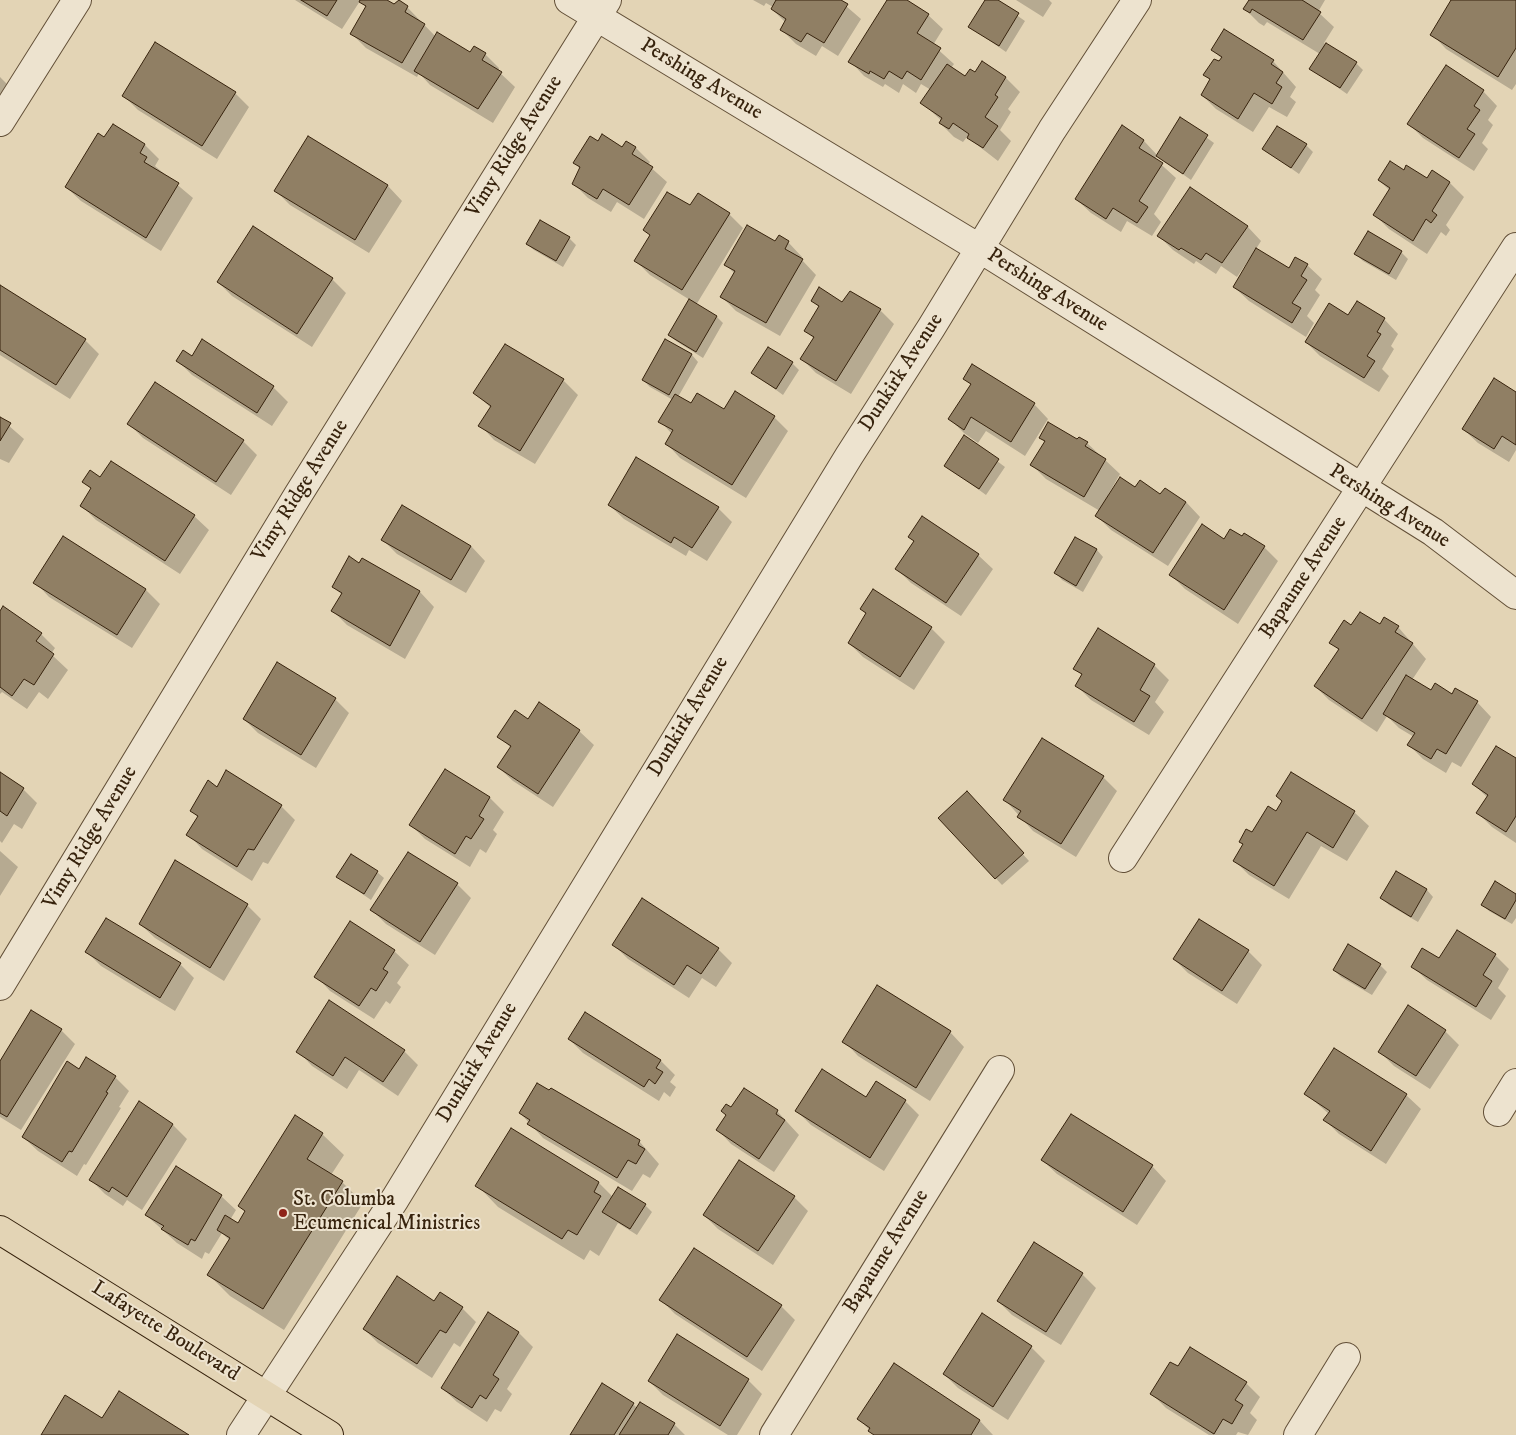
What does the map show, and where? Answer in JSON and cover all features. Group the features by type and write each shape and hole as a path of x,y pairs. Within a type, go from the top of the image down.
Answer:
{"main road":[{"name":"Lafayette Boulevard","path":"0,1230 329,1435"}],"street":[{"path":"0,122 77,0"},
{"name":"Pershing Avenue","path":"569,0 601,8 1361,489 1433,532 1516,595"},
{"name":"Dunkirk Avenue","path":"241,1435 395,1199 838,473 932,328 1052,130 1137,0"},
{"name":"Vimy Ridge Avenue","path":"0,986 298,495 601,8"},
{"name":"Bapaume Avenue","path":"1123,858 1516,247"},
{"name":"Bapaume Avenue","path":"774,1435 1000,1070"},
{"path":"1498,1112 1516,1083"},
{"path":"1298,1435 1346,1357"}],"building":[{"path":"301,0 337,0 327,16"},
{"path":"360,0 387,0 394,4 399,0 408,6 405,12 425,24 402,63 350,34 366,6 359,2"},
{"path":"776,0 841,0 848,4 824,43 807,33 801,42 780,30 786,19 771,9"},
{"path":"887,0 907,0 929,14 917,33 941,48 921,80 907,71 902,79 889,71 884,79 870,71 869,74 848,62"},
{"path":"985,0 998,0 1019,13 999,46 968,27"},
{"path":"1249,0 1302,0 1321,12 1303,40 1252,9 1250,13 1243,9"},
{"path":"1451,0 1516,0 1516,48 1498,77 1430,35"},
{"path":"1224,29 1274,60 1271,64 1283,72 1276,83 1282,87 1272,104 1254,93 1238,119 1201,95 1210,79 1203,75 1214,59 1219,61 1222,57 1211,50"},
{"path":"437,32 470,52 474,46 486,53 482,60 502,72 478,109 414,71"},
{"path":"155,42 236,92 202,146 122,96"},
{"path":"1326,43 1357,62 1340,88 1309,69"},
{"path":"982,61 1006,77 995,95 998,97 985,117 998,126 983,148 967,138 969,134 953,123 949,129 939,123 942,118 920,103 947,64 965,76 970,69 975,72"},
{"path":"1446,65 1484,90 1474,106 1480,110 1467,129 1475,134 1459,158 1407,124"},
{"path":"1180,117 1208,135 1183,174 1156,156"},
{"path":"113,124 145,144 140,153 147,157 144,162 179,183 146,238 65,187 98,133 104,137"},
{"path":"1122,125 1144,140 1139,148 1163,163 1139,201 1148,207 1137,223 1113,208 1106,219 1075,199"},
{"path":"1277,126 1307,144 1291,168 1262,149"},
{"path":"602,134 622,147 626,141 636,147 632,154 653,167 629,205 603,189 597,199 572,184 580,167 573,163 590,136 598,141"},
{"path":"308,136 388,185 355,240 274,191"},
{"path":"1390,161 1404,170 1406,165 1427,178 1432,170 1450,182 1432,211 1437,215 1431,223 1426,219 1413,241 1373,215 1390,188 1378,180"},
{"path":"1190,187 1248,226 1222,263 1206,253 1201,260 1181,248 1179,250 1157,236"},
{"path":"667,192 690,205 698,193 730,213 682,290 634,261 650,235 643,230"},
{"path":"540,220 570,237 556,261 526,244"},
{"path":"747,225 775,241 779,235 789,241 785,249 803,259 766,323 720,297 735,271 724,265"},
{"path":"253,226 333,278 297,334 217,282"},
{"path":"1368,231 1402,251 1389,274 1354,254"},
{"path":"1256,248 1289,268 1295,257 1308,264 1301,276 1307,280 1292,303 1301,308 1292,323 1233,287"},
{"path":"0,285 86,339 56,385 0,350"},
{"path":"819,287 842,302 850,291 881,309 836,381 800,359 814,337 804,331 819,306 811,301"},
{"path":"689,299 717,316 696,352 668,335"},
{"path":"1357,301 1385,318 1377,332 1381,334 1367,356 1375,361 1364,378 1305,342 1329,303 1348,315"},
{"path":"202,339 274,386 257,413 176,361 183,350 192,356"},
{"path":"665,339 692,354 669,395 642,380"},
{"path":"505,344 564,379 520,451 478,426 491,406 473,393"},
{"path":"768,347 793,362 776,389 751,373"},
{"path":"972,364 1035,403 1011,442 971,417 964,430 948,419 971,384 963,379"},
{"path":"1494,378 1516,392 1516,445 1502,436 1494,449 1462,429"},
{"path":"155,382 244,440 216,482 127,424"},
{"path":"735,391 775,416 732,485 665,444 673,430 658,422 675,394 691,403 697,393 724,409"},
{"path":"0,417 11,423 0,441"},
{"path":"1048,422 1077,439 1079,437 1088,442 1085,446 1106,459 1084,497 1030,465 1045,441 1039,438"},
{"path":"964,435 999,459 979,489 944,466"},
{"path":"636,457 719,507 692,548 674,537 671,543 608,505"},
{"path":"111,461 195,515 165,561 80,506 91,488 82,482 90,470 100,477"},
{"path":"1120,477 1135,487 1140,480 1160,494 1165,488 1186,502 1153,553 1095,516"},
{"path":"402,505 471,546 451,580 381,540"},
{"path":"922,516 979,554 946,603 895,569 914,541 908,537"},
{"path":"1202,524 1224,539 1230,529 1242,536 1244,533 1265,546 1224,610 1169,575"},
{"path":"63,536 146,589 117,635 33,583"},
{"path":"1075,537 1097,549 1076,586 1054,573"},
{"path":"349,556 359,563 362,558 420,591 390,646 331,611 342,593 332,587"},
{"path":"873,589 932,627 900,677 848,643 866,613 860,609"},
{"path":"3,606 42,633 36,641 54,654 34,685 24,679 12,696 0,687 0,611"},
{"path":"1360,612 1380,624 1384,617 1399,626 1395,632 1413,643 1362,719 1314,686 1339,649 1329,643 1344,620 1351,625"},
{"path":"1098,628 1155,664 1140,690 1150,696 1134,722 1075,686 1082,674 1073,669"},
{"path":"277,662 336,698 301,755 243,719"},
{"path":"1406,675 1431,690 1435,683 1452,694 1455,688 1478,701 1446,754 1437,749 1431,759 1407,745 1415,733 1383,714"},
{"path":"539,702 580,730 538,794 497,767 511,746 497,737 515,710 528,719"},
{"path":"1042,738 1104,776 1061,844 1017,817 1021,811 1003,800"},
{"path":"1496,746 1516,758 1516,816 1506,832 1476,813 1488,795 1472,784"},
{"path":"445,769 490,797 479,816 484,819 471,839 466,836 455,854 409,825"},
{"path":"226,770 282,805 254,850 248,849 237,867 186,835 198,816 190,811 208,780 217,787"},
{"path":"0,772 24,788 7,816 0,811"},
{"path":"1291,772 1355,811 1333,848 1307,832 1274,886 1233,861 1243,844 1239,842 1246,829 1252,832 1268,806 1276,811 1282,801 1276,796"},
{"path":"967,791 1024,853 995,879 938,818"},
{"path":"408,852 458,883 420,942 370,910"},
{"path":"351,854 378,871 364,894 336,877"},
{"path":"175,860 248,904 210,968 139,924"},
{"path":"1396,871 1427,889 1411,917 1380,898"},
{"path":"1495,881 1516,894 1516,900 1505,919 1481,905"},
{"path":"642,898 719,948 701,974 687,965 674,985 612,945"},
{"path":"106,918 181,963 160,998 85,952"},
{"path":"1199,919 1249,950 1222,991 1173,959"},
{"path":"350,921 395,950 383,969 388,972 376,991 371,988 359,1006 314,977"},
{"path":"1457,930 1496,954 1483,975 1492,981 1476,1007 1411,967 1422,948 1439,958"},
{"path":"1348,944 1381,964 1365,989 1333,970"},
{"path":"877,985 951,1031 916,1088 842,1042"},
{"path":"329,1000 405,1050 383,1082 345,1057 333,1076 296,1052"},
{"path":"1408,1005 1446,1030 1416,1076 1378,1052"},
{"path":"31,1010 62,1029 7,1117 0,1113 0,1061"},
{"path":"585,1012 661,1060 656,1068 663,1072 655,1084 649,1079 644,1087 568,1039"},
{"path":"1334,1048 1407,1094 1371,1151 1323,1120 1330,1111 1304,1094"},
{"path":"86,1057 116,1076 106,1092 108,1093 72,1152 69,1151 62,1162 22,1137 67,1061 79,1069"},
{"path":"822,1069 866,1097 876,1081 906,1100 870,1158 795,1111"},
{"path":"537,1083 549,1090 551,1088 640,1140 638,1145 645,1149 636,1164 628,1160 617,1178 527,1124 530,1120 519,1113"},
{"path":"744,1088 778,1110 776,1114 785,1120 759,1159 716,1130 726,1115 721,1111 726,1104 731,1107"},
{"path":"139,1101 173,1124 127,1197 112,1187 109,1192 89,1180"},
{"path":"1071,1114 1153,1165 1123,1212 1041,1160"},
{"name":"St. Columba Ecumenical Ministries","path":"295,1115 323,1133 307,1159 343,1181 263,1309 207,1275 230,1238 217,1230 225,1215 238,1223 245,1211 238,1206"},
{"path":"511,1128 599,1182 594,1192 601,1196 577,1235 568,1230 562,1239 475,1186"},
{"path":"739,1160 795,1196 758,1251 703,1215"},
{"path":"176,1166 222,1195 195,1241 191,1239 188,1245 161,1229 164,1226 145,1215"},
{"path":"618,1187 646,1204 630,1229 602,1212"},
{"path":"1034,1242 1083,1273 1046,1332 997,1301"},
{"path":"694,1248 782,1305 747,1357 659,1300"},
{"path":"397,1276 434,1301 440,1292 463,1307 446,1333 440,1330 417,1364 363,1329"},
{"path":"488,1312 519,1332 493,1375 499,1379 486,1399 480,1395 472,1408 441,1388"},
{"path":"982,1313 1032,1346 993,1407 943,1374"},
{"path":"677,1334 749,1379 720,1426 648,1381"},
{"path":"1190,1347 1247,1382 1235,1400 1243,1405 1232,1424 1223,1419 1214,1434 1150,1394 1170,1362 1178,1366"},
{"path":"894,1363 980,1420 971,1435 874,1435 868,1431 870,1428 857,1419"},
{"path":"602,1383 634,1403 614,1435 570,1435"},
{"path":"119,1391 189,1435 41,1435 65,1395 102,1418"},
{"path":"640,1402 675,1423 668,1435 619,1435"}],"place":[{"name":"St. Columba Ecumenical Ministries","path":"283,1213"}]}
